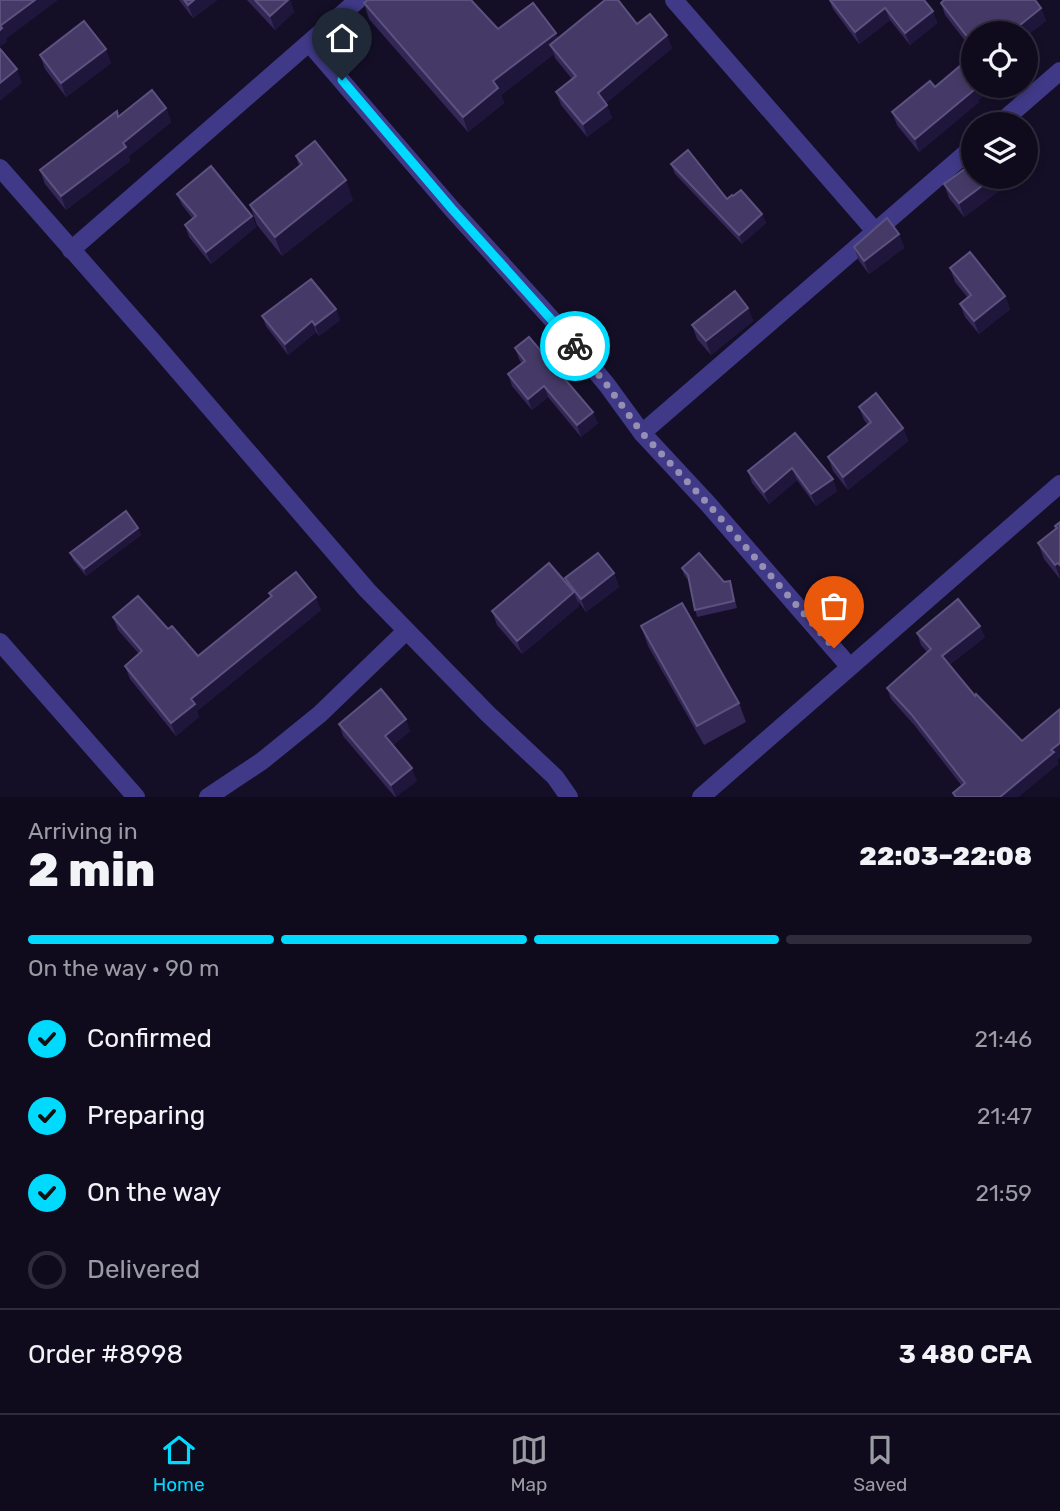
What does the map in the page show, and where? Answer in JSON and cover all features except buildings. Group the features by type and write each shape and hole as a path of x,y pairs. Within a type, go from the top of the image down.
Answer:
{"street":[{"path":"71,250 358,0"},
{"path":"674,0 875,231"},
{"path":"309,43 452,209 558,326 607,385 642,433 709,505 849,666"},
{"path":"1013,112 1060,71"},
{"path":"642,433 961,156"},
{"path":"0,167 367,590 488,714 555,777 569,797"},
{"path":"702,797 1060,484"},
{"path":"208,797 261,761 320,714 406,631"},
{"path":"0,642 136,797"}],"way so far":[{"path":"575,346 642,433 834,648"}],"route":[{"path":"342,80 452,209 575,346"}]}
